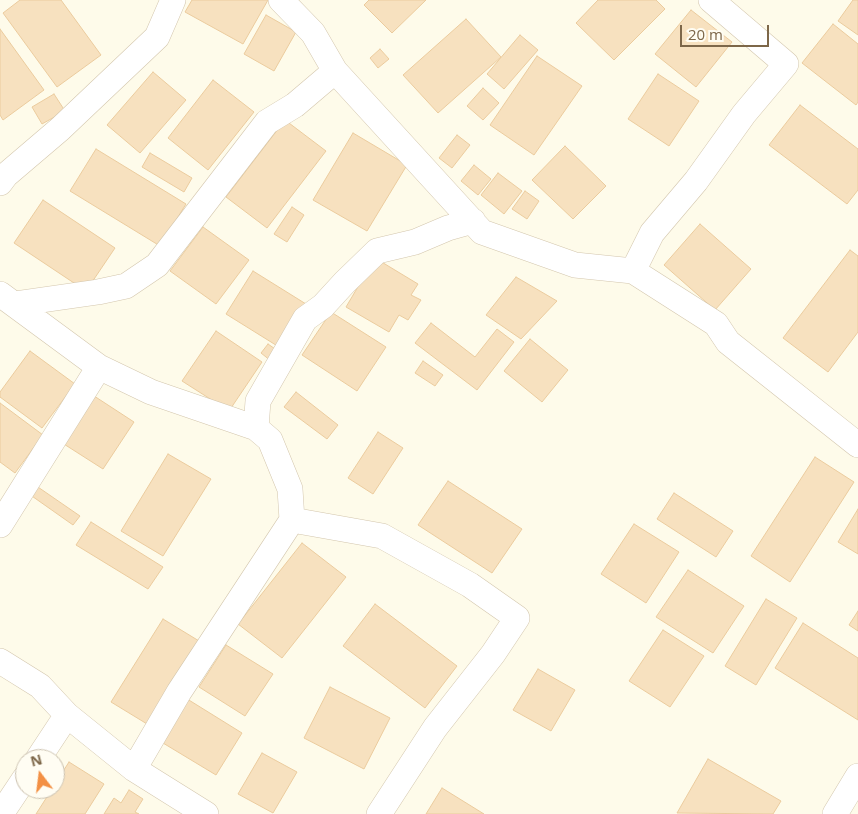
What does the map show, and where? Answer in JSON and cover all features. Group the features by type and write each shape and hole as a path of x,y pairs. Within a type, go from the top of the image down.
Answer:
{"street":[{"path":"0,182 157,37 173,0"},
{"path":"281,0 314,34 335,71 482,232 575,264 633,271 716,324 728,342 858,445"},
{"path":"633,271 652,233 696,181 744,114 786,64 711,0"},
{"path":"7,299 98,292 126,286 157,266 267,122 295,105 335,71"},
{"path":"256,428 258,401 305,319 323,306 345,282 378,252 415,242 448,228 473,221"},
{"path":"7,299 99,367 151,392 256,428 270,440 290,489 292,520 178,692 134,769"},
{"path":"0,525 99,367"},
{"path":"292,520 382,536 470,585 517,618 493,654 435,728 379,814"},
{"path":"0,661 40,686 68,714 134,769 206,814"},
{"path":"45,749 68,714"},
{"path":"835,814 858,776"},
{"path":"1,814 15,793"}],"building":[{"path":"20,0 61,0 101,55 57,87 3,13"},
{"path":"192,0 268,0 243,44 185,12"},
{"path":"369,0 426,0 392,33 364,5"},
{"path":"598,0 656,0 665,9 614,60 576,23"},
{"path":"853,0 858,0 858,35 838,21"},
{"path":"691,10 732,42 696,87 655,54"},
{"path":"266,15 296,32 274,71 244,54"},
{"path":"466,19 501,57 438,113 403,75"},
{"path":"833,24 858,44 858,102 856,105 802,63"},
{"path":"0,29 44,90 3,120 0,115"},
{"path":"520,35 538,50 504,89 487,74"},
{"path":"380,49 389,59 378,68 370,58"},
{"path":"537,56 582,86 534,155 490,125"},
{"path":"153,72 186,100 140,153 107,125"},
{"path":"658,74 699,101 669,146 628,119"},
{"path":"213,80 254,112 208,170 168,138"},
{"path":"483,88 499,103 483,120 467,106"},
{"path":"54,94 65,111 42,124 32,107"},
{"path":"800,105 858,149 858,190 847,204 769,145"},
{"path":"285,120 326,151 267,228 226,197"},
{"path":"353,133 407,165 367,231 313,200"},
{"path":"457,135 470,145 452,168 439,158"},
{"path":"565,146 606,186 573,219 532,180"},
{"path":"96,149 186,204 160,246 70,191"},
{"path":"150,153 192,178 184,192 142,167"},
{"path":"474,165 491,179 478,195 461,181"},
{"path":"498,173 522,191 504,214 481,195"},
{"path":"525,191 539,201 527,219 512,209"},
{"path":"43,200 115,248 86,291 14,243"},
{"path":"292,207 304,215 287,242 274,234"},
{"path":"700,224 751,269 715,310 664,265"},
{"path":"203,227 249,260 216,304 170,271"},
{"path":"850,250 858,256 858,332 828,372 783,338"},
{"path":"375,258 418,284 411,295 421,300 408,320 399,315 389,332 346,307"},
{"path":"253,271 306,304 279,347 226,314"},
{"path":"516,277 557,301 521,339 486,315"},
{"path":"331,312 386,347 357,391 302,355"},
{"path":"431,323 475,357 497,329 514,342 477,390 415,343"},
{"path":"216,331 262,362 229,411 182,381"},
{"path":"530,339 568,370 542,402 504,371"},
{"path":"268,344 278,351 271,361 261,353"},
{"path":"30,351 75,384 42,428 0,397 0,392"},
{"path":"423,361 443,375 435,386 415,373"},
{"path":"88,392 134,422 103,469 56,439"},
{"path":"296,392 338,425 327,439 284,407"},
{"path":"0,403 43,435 15,473 0,462"},
{"path":"378,432 403,448 373,494 348,478"},
{"path":"168,454 211,479 163,556 121,531"},
{"path":"815,457 854,482 790,582 751,556"},
{"path":"448,481 522,529 492,573 418,525"},
{"path":"35,485 80,516 73,525 29,494"},
{"path":"674,493 733,531 716,557 657,519"},
{"path":"858,509 858,554 838,542"},
{"path":"91,522 163,567 148,589 76,545"},
{"path":"634,524 679,552 646,603 601,574"},
{"path":"302,543 346,577 282,658 238,624"},
{"path":"688,570 744,606 713,653 656,617"},
{"path":"766,599 797,618 756,685 725,666"},
{"path":"375,604 457,666 425,708 343,646"},
{"path":"858,611 858,631 849,625"},
{"path":"163,619 204,644 152,727 111,702"},
{"path":"803,623 858,658 858,720 775,668"},
{"path":"663,630 704,656 670,707 629,681"},
{"path":"226,645 273,674 245,716 199,687"},
{"path":"538,669 575,690 551,731 513,710"},
{"path":"330,687 390,718 364,769 304,738"},
{"path":"184,697 242,733 216,775 158,740"},
{"path":"262,753 297,772 273,813 238,794"},
{"path":"708,759 781,801 773,814 677,813"},
{"path":"69,762 104,784 85,814 36,814 46,799 65,799 65,768"},
{"path":"442,788 484,814 426,814"},
{"path":"129,790 143,799 135,812 139,814 104,814 114,798 121,803"}]}
